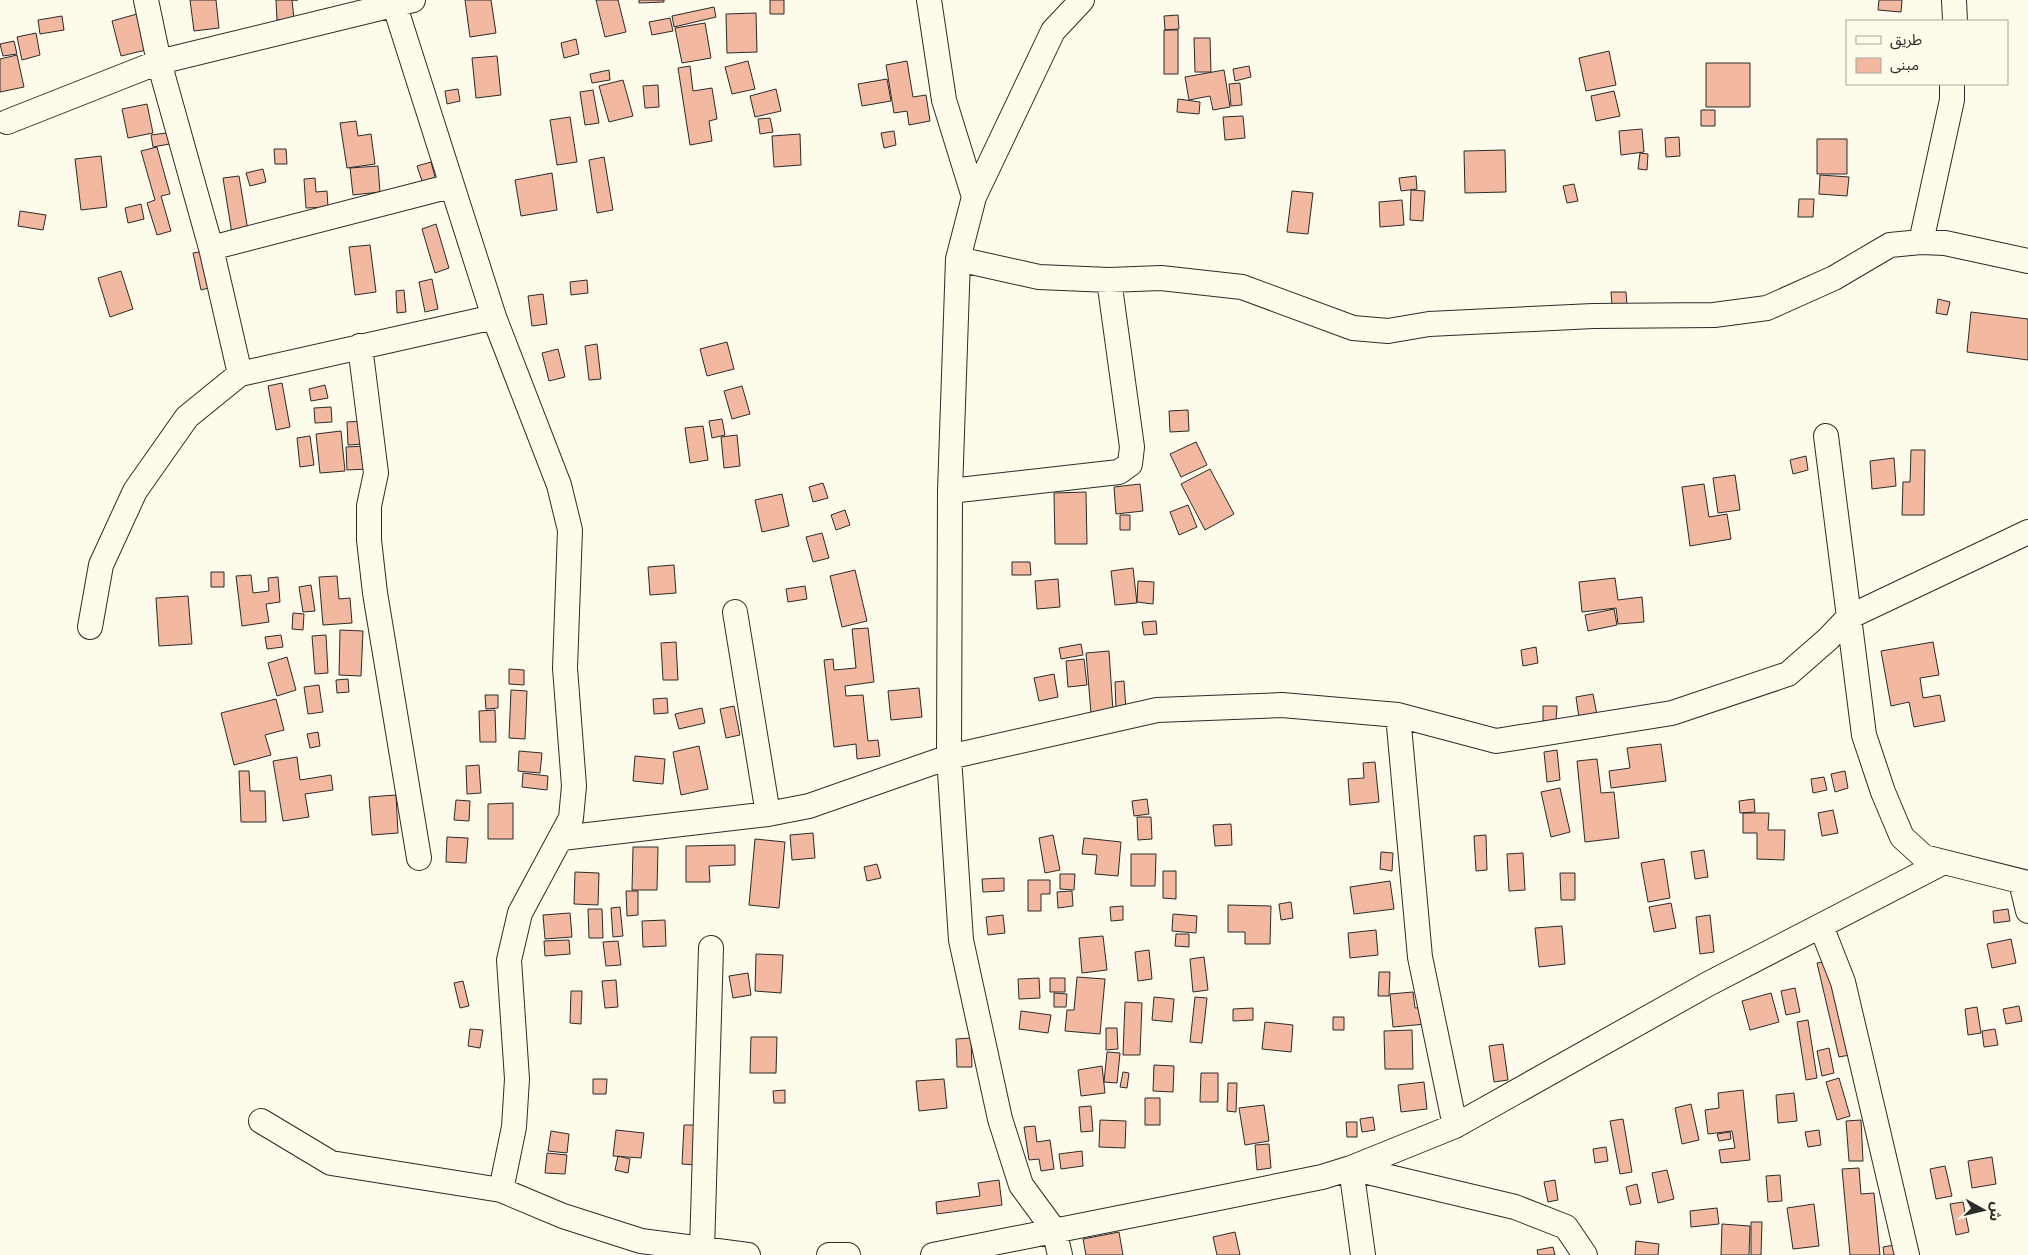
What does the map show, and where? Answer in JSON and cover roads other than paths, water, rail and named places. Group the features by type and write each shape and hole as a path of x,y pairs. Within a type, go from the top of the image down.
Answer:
{"street":[{"path":"146,0 159,62 211,248 240,374"},
{"path":"929,0 944,100 974,197"},
{"path":"1060,1255 1054,1230 1021,1185 1000,1119 962,940 949,757 950,491 958,259 974,197 1053,31 1082,0"},
{"path":"1954,0 1954,20"},
{"path":"7,122 159,62 400,1 451,186 494,317 559,485 570,530 565,668 574,786 572,818 520,912 509,960 517,1079 514,1127 501,1190"},
{"path":"1921,242 1952,100 1952,85"},
{"path":"211,248 451,186"},
{"path":"958,259 1039,277 1109,280 1161,278 1242,287 1353,328 1388,331 1429,324 1593,316 1714,315 1767,308 1834,278 1890,245 1921,242 1945,243 2028,261"},
{"path":"950,491 1119,472 1130,464 1132,447 1109,280"},
{"path":"90,626 101,564 135,491 187,416 240,374 494,317"},
{"path":"360,346 376,473 369,506 368,540 419,858"},
{"path":"1826,436 1864,735 1883,792 1902,837 1924,857 2025,882 2028,912"},
{"path":"562,838 768,814 809,806 949,757 1157,710 1282,705 1398,716 1496,741 1672,713 1788,674 1828,639 1849,616 2028,532"},
{"path":"735,612 768,814"},
{"path":"1398,716 1420,957 1455,1126"},
{"path":"933,1255 1322,1177 1351,1168 1455,1126 1708,984 1942,863"},
{"path":"1821,926 1842,982 1906,1255"},
{"path":"702,1250 711,948"},
{"path":"261,1121 331,1163 501,1190 563,1216 635,1250 702,1250 748,1255"},
{"path":"1351,1168 1363,1255"},
{"path":"1351,1168 1515,1207 1566,1227 1585,1255"},
{"path":"829,1255 848,1255"}]}
